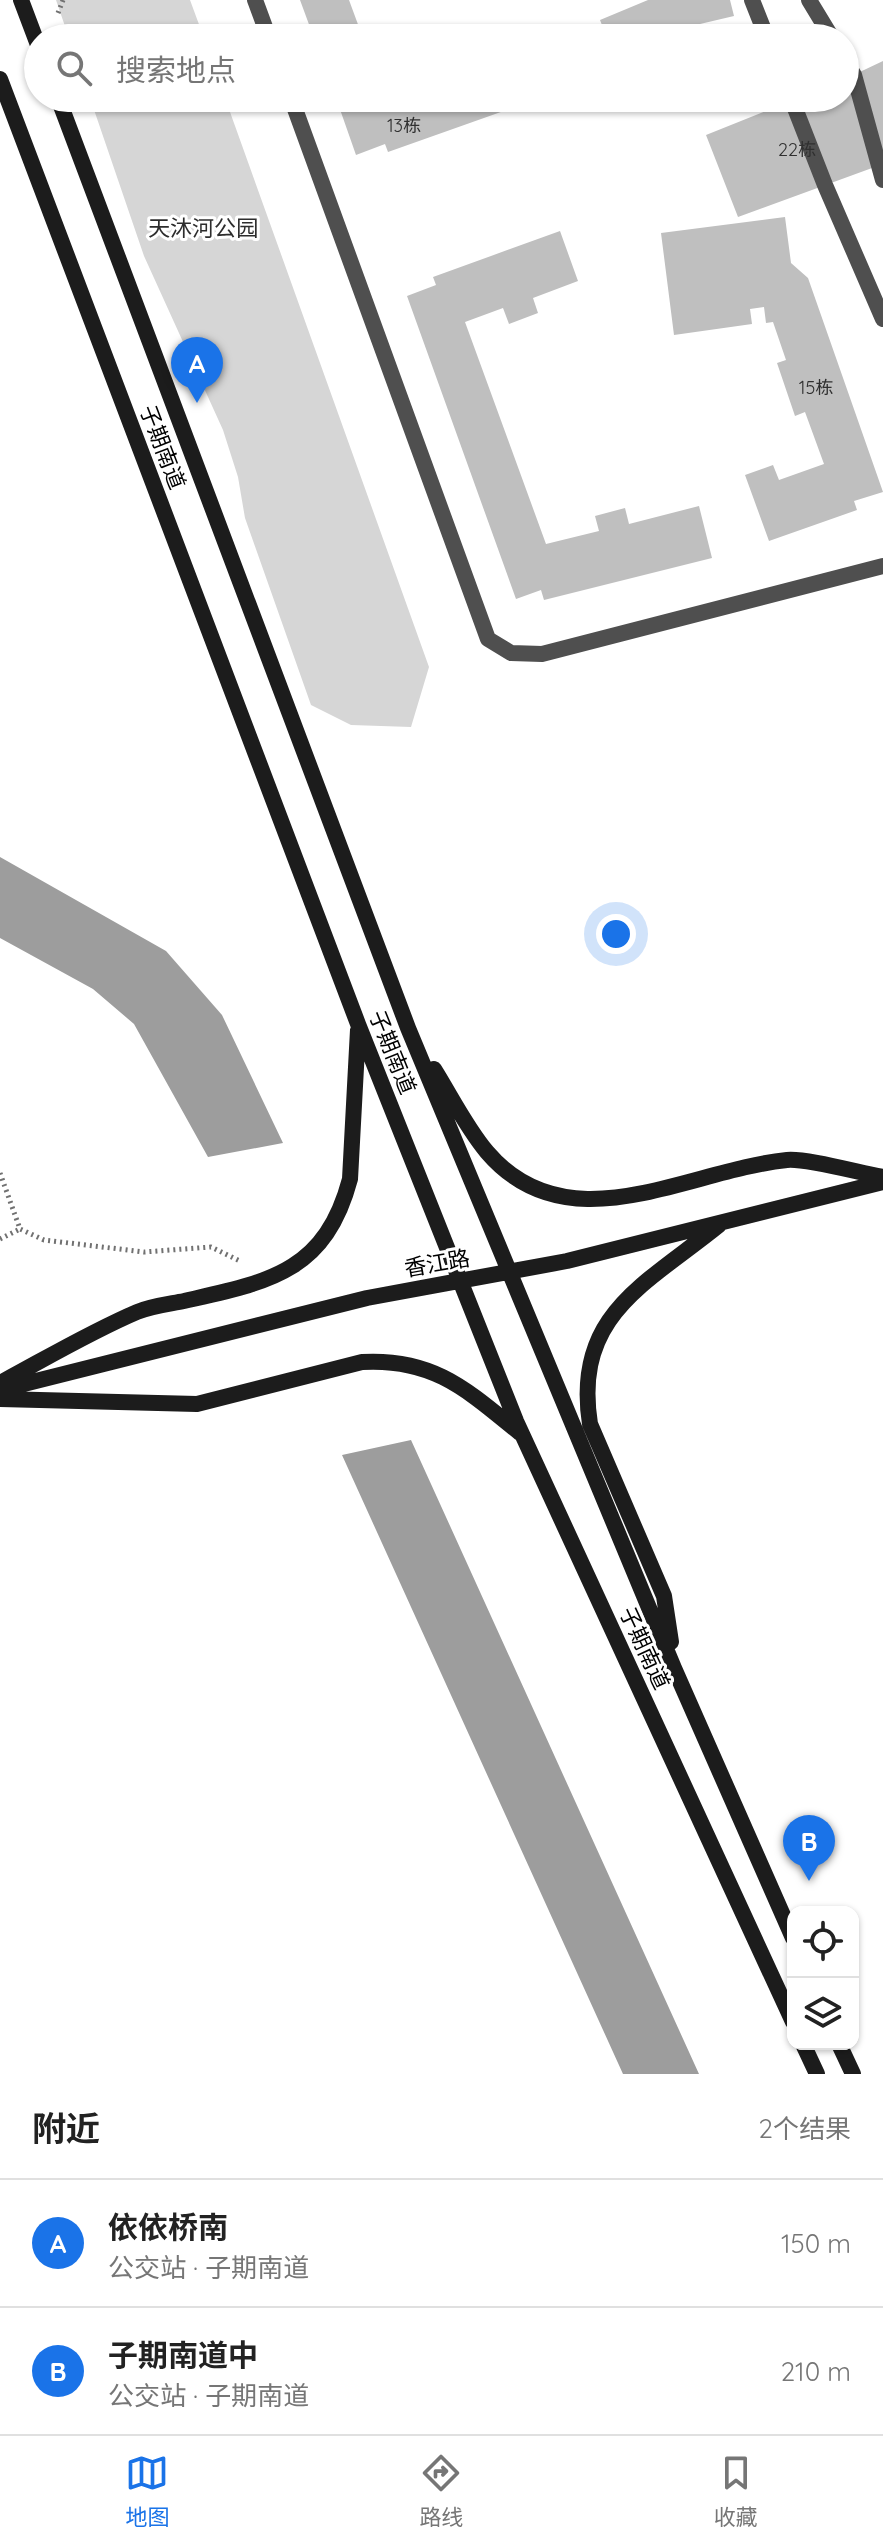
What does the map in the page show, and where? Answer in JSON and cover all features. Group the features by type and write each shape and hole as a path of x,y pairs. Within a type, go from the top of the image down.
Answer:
{"street":[{"path":"21,0 30,24"},
{"name":"子期南道","path":"0,79 358,1024 460,1281 523,1435 787,2009"},
{"name":"子期南道","path":"63,112 408,1028 674,1668 787,1924"},
{"path":"0,1383 139,1311 255,1285 300,1262 318,1245 333,1226 344,1203 350,1179 358,1024"},
{"path":"408,1028 487,1152 509,1172 534,1188 562,1197 592,1200 621,1197 789,1160 883,1179"},
{"name":"香江路","path":"0,1390 367,1298 567,1261 883,1179"},
{"path":"674,1668 664,1596 590,1424 586,1398 587,1372 594,1346 606,1322 623,1302 723,1222"},
{"path":"0,1399 197,1404 362,1362 384,1361 417,1366 448,1378 467,1389 523,1435"},
{"path":"806,2050 817,2074"},
{"path":"842,2050 853,2074"}],"lane":[{"path":"255,0 264,24"},
{"path":"752,0 761,24"},
{"path":"809,0 824,24"},
{"path":"859,93 883,180"},
{"path":"296,112 488,639 511,653 542,654 883,566"},
{"path":"796,112 883,319"}],"path":[{"path":"58,13 63,0"},
{"path":"0,1173 20,1229 44,1240 129,1251 211,1247 240,1261"},
{"path":"0,1239 20,1229"}],"green space":[{"path":"56,0 190,0 199,24 64,24"},
{"name":"天沐河公园","path":"95,112 230,112 429,667 411,727 351,725 311,705 245,518 238,477 223,430 144,256"}],"shaded area":[{"path":"0,857 166,951 222,1015 283,1143 208,1157 134,1024 93,989 0,938"},
{"path":"411,1440 699,2074 623,2074 342,1455"}],"building":[{"path":"300,0 349,0 358,24 309,24"},
{"path":"648,0 730,0 734,16 700,24 602,24 600,20"},
{"path":"883,61 883,164 738,217 706,135 763,112 859,112 859,72"},
{"path":"341,112 501,112 388,152 385,144 356,155"},
{"path":"785,217 791,263 808,278 883,492 854,501 857,510 769,541 745,475 773,465 779,480 824,464 805,412 795,416 777,363 786,360 773,322 766,323 764,307 750,309 752,324 674,335 661,233"},
{"path":"560,231 578,281 533,298 538,313 509,324 503,308 465,322 546,544 599,531 595,516 625,508 629,524 699,506 712,558 544,600 541,590 516,599 407,296 436,285 433,277"}],"place":[{"name":"依依桥南","path":"197,403"},
{"name":"子期南道中","path":"809,1881"}]}
